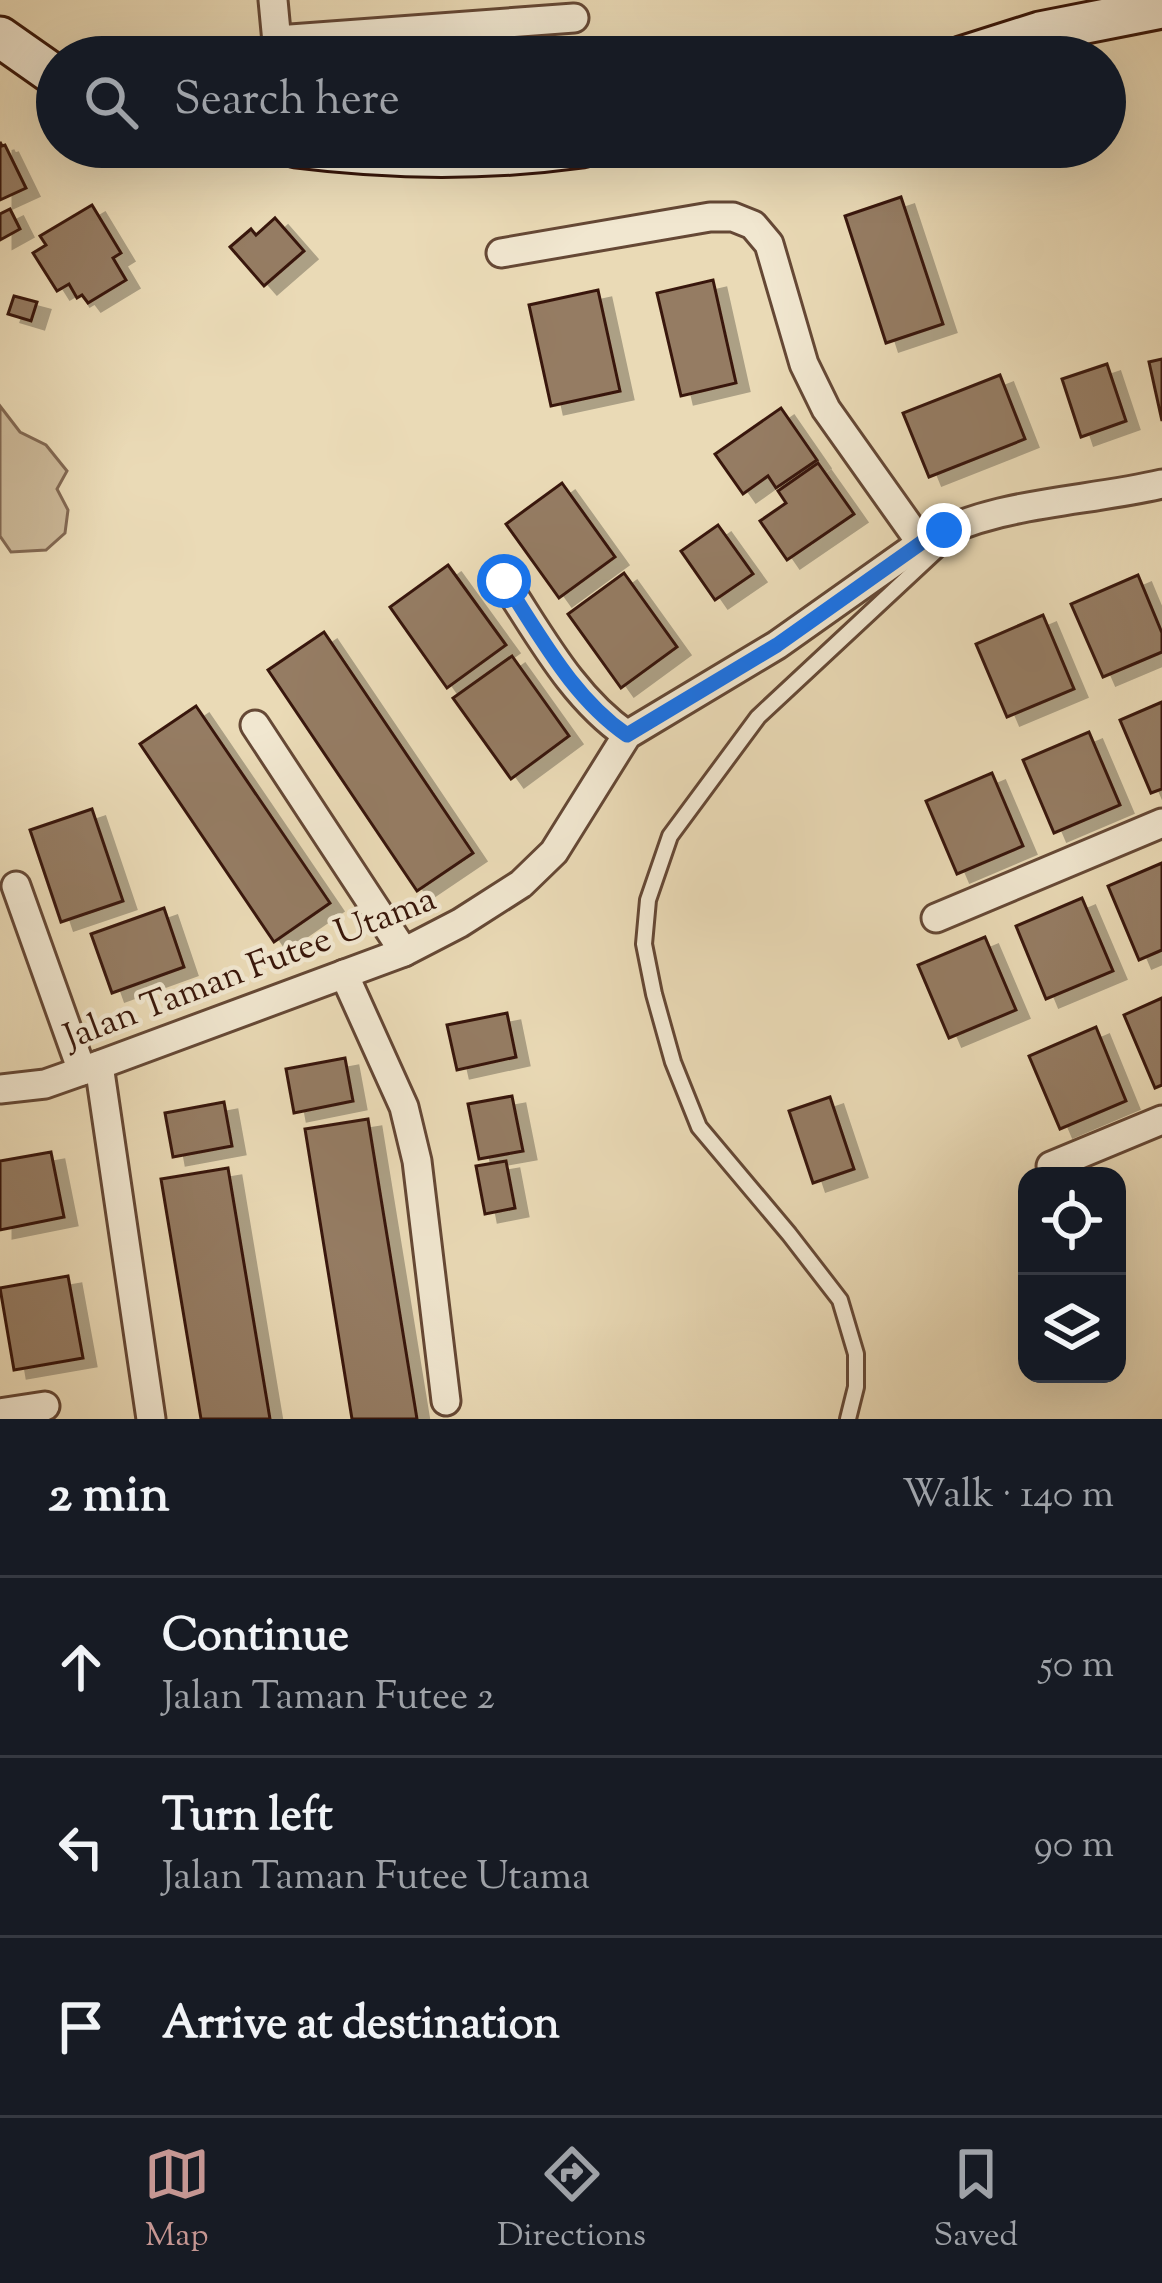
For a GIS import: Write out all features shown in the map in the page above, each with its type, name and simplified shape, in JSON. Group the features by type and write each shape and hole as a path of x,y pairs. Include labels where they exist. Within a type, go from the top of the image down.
{"main road":[{"path":"1027,36 1162,8"},
{"path":"0,37 36,62"}],"street":[{"path":"272,0 276,36"},
{"path":"396,36 574,18"},
{"path":"501,254 710,217 733,217 753,225 769,244 804,364 826,410 921,543"},
{"name":"Jalan Taman Futee Utama","path":"0,1089 45,1084 90,1068 404,952 460,923 521,884 554,852 627,735 777,645 921,543 969,520 999,512 1162,484"},
{"path":"504,581 574,687 627,735"},
{"path":"255,725 404,952"},
{"path":"936,918 1162,823"},
{"path":"16,886 90,1068 151,1419"},
{"path":"344,974 404,1107 417,1161 446,1401"},
{"path":"1051,1166 1162,1120"},
{"path":"0,1413 45,1406"}],"lane":[{"path":"848,1419 856,1388 856,1354 840,1300 699,1126 673,1062 654,994 644,944 648,900 670,836 758,717 969,520"}],"shaded area":[{"path":"0,406 20,432 46,445 67,471 57,489 68,510 65,533 46,550 11,552 0,536"}],"building":[{"path":"0,142 26,188 0,200"},
{"path":"901,197 943,324 886,343 845,216"},
{"path":"92,205 121,253 113,258 126,280 88,303 82,295 77,298 69,284 57,291 33,253 46,245 40,236"},
{"path":"10,209 20,229 0,240 0,214"},
{"path":"275,218 304,251 264,286 230,247 251,229 256,235"},
{"path":"713,280 736,383 681,396 657,293"},
{"path":"598,290 620,391 551,406 529,305"},
{"path":"14,296 37,302 31,321 8,314"},
{"path":"1162,359 1162,421 1149,362"},
{"path":"1107,364 1126,421 1081,437 1062,379"},
{"path":"1000,375 1025,439 929,477 903,413"},
{"path":"781,408 817,460 776,488 768,476 743,494 715,454"},
{"path":"818,463 854,514 787,560 760,521 786,503 778,491"},
{"path":"562,483 615,557 559,598 506,524"},
{"path":"718,525 753,574 715,600 681,551"},
{"path":"448,565 506,645 447,688 390,607"},
{"path":"624,573 677,647 621,688 568,614"},
{"path":"1138,575 1162,633 1162,652 1103,677 1071,604"},
{"path":"1043,615 1074,689 1007,717 976,644"},
{"path":"324,632 473,853 417,891 268,670"},
{"path":"512,656 569,736 511,779 453,698"},
{"path":"1162,702 1162,789 1151,793 1120,720"},
{"path":"196,706 330,903 274,942 140,744"},
{"path":"1089,732 1120,805 1054,833 1023,760"},
{"path":"992,773 1023,846 957,874 926,801"},
{"path":"92,809 123,901 61,922 30,830"},
{"path":"1162,863 1162,950 1139,960 1108,886"},
{"path":"1082,898 1113,971 1046,999 1016,926"},
{"path":"164,908 184,967 112,993 91,934"},
{"path":"985,937 1016,1010 949,1038 918,965"},
{"path":"1162,998 1162,1085 1155,1088 1124,1015"},
{"path":"507,1013 516,1057 457,1070 447,1025"},
{"path":"1096,1027 1126,1101 1060,1129 1029,1056"},
{"path":"345,1058 353,1101 294,1113 286,1069"},
{"path":"512,1096 523,1151 479,1159 468,1104"},
{"path":"830,1097 854,1169 813,1183 789,1111"},
{"path":"224,1102 232,1146 173,1157 165,1113"},
{"path":"368,1119 417,1419 352,1419 305,1129"},
{"path":"51,1152 64,1217 0,1230 0,1161"},
{"path":"506,1161 515,1208 485,1214 476,1166"},
{"path":"228,1168 270,1419 201,1419 161,1179"},
{"path":"68,1276 83,1358 14,1370 0,1288"}],"route":[{"path":"504,581 574,687 627,735 777,645 944,530"}]}
